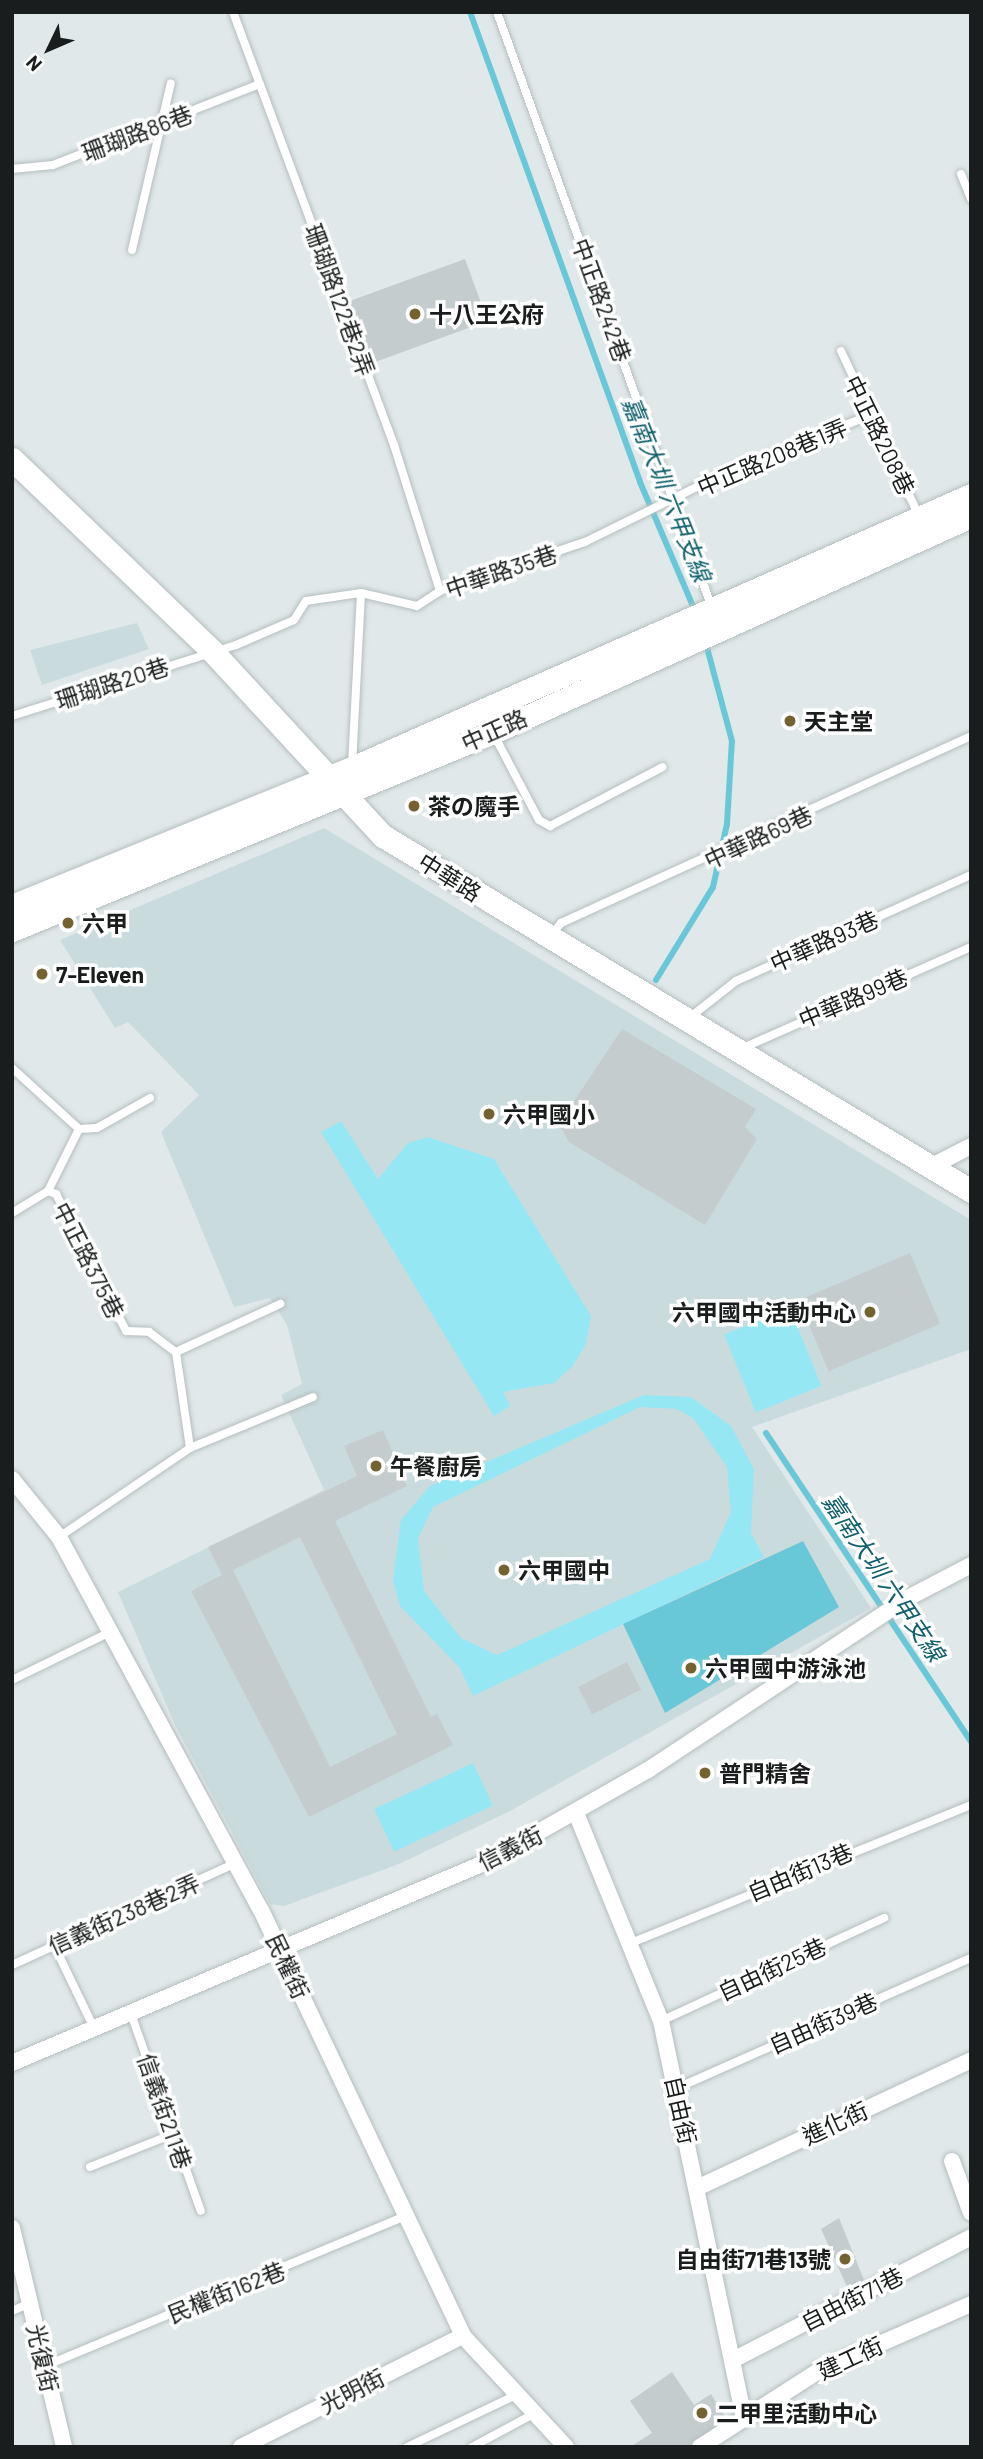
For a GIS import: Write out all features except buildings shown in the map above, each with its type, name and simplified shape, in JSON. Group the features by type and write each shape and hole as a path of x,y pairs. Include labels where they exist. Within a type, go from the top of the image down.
{"main road":[{"name":"中華路","path":"12,459 344,779 383,836 971,1191"},
{"name":"中正路","path":"12,906 344,779 493,732 716,618 920,517 971,495"},
{"name":"中正路","path":"12,930 344,779 716,618 971,516"}],"street":[{"path":"930,1167 971,1146"},
{"name":"民權街","path":"13,1482 59,1537 236,1863 463,2336 537,2412 566,2447"},
{"name":"信義街","path":"12,2063 484,1863 576,1813 908,1598 971,1565"},
{"name":"自由街","path":"576,1813 661,2021 699,2187 744,2418"},
{"name":"進化街","path":"699,2187 971,2060"},
{"path":"952,2161 971,2213"},
{"name":"光復街","path":"12,2228 64,2447"},
{"name":"自由街71巷","path":"733,2360 971,2237"},
{"name":"建工街","path":"699,2447 820,2370 971,2304"},
{"name":"光明街","path":"241,2447 463,2336"}],"lane":[{"name":"珊瑚路122巷2弄","path":"233,12 394,445 440,591"},
{"name":"中正路242巷","path":"497,12 677,498 716,618"},
{"path":"132,250 171,83"},
{"name":"珊瑚路86巷","path":"12,169 53,165 260,84"},
{"path":"961,174 971,199"},
{"name":"中正路208巷","path":"841,351 868,416 920,517"},
{"name":"中正路208巷1弄","path":"677,498 868,416"},
{"name":"中華路35巷","path":"212,651 294,620 306,601 361,593 402,607 417,606 440,591 585,542 677,498"},
{"path":"344,779 361,593"},
{"name":"珊瑚路20巷","path":"12,716 212,651"},
{"path":"493,732 540,820 550,825 663,767"},
{"name":"中華路69巷","path":"548,938 561,923 971,736"},
{"name":"中華路93巷","path":"686,1021 736,981 971,875"},
{"name":"中華路99巷","path":"736,1051 971,947"},
{"path":"12,1068 79,1129 97,1128 150,1098"},
{"path":"48,1191 79,1129"},
{"name":"中正路375巷","path":"12,1213 48,1191 56,1194 90,1253 126,1331 149,1332 176,1352"},
{"path":"190,1448 176,1352 279,1304"},
{"path":"59,1537 190,1448 313,1397"},
{"path":"12,1680 110,1632"},
{"name":"自由街13巷","path":"631,1943 971,1805"},
{"name":"信義街238巷2弄","path":"12,1965 236,1863"},
{"name":"自由街25巷","path":"661,2021 884,1918"},
{"path":"54,1945 94,2028"},
{"name":"自由街39巷","path":"676,2089 971,1958"},
{"name":"信義街211巷","path":"130,2011 201,2211"},
{"path":"90,2167 173,2134"},
{"name":"民權街162巷","path":"45,2366 406,2216"},
{"path":"12,2311 30,2303"},
{"path":"407,2447 518,2393"},
{"path":"472,2447 537,2412"}],"shaded area":[{"path":"137,623 149,649 42,685 30,650"},
{"path":"324,828 971,1220 971,1349 752,1427 871,1608 510,1811 399,1864 284,1906 270,1904 175,1725 118,1592 324,1490 281,1395 302,1384 287,1325 270,1298 234,1307 161,1132 199,1095 128,1022 115,1028 60,940"},
{"path":"341,1121 378,1179 408,1143 428,1137 494,1159 591,1316 586,1344 572,1367 554,1383 503,1392 510,1406 494,1416 321,1132"},
{"path":"790,1308 821,1386 756,1412 724,1335"},
{"path":"644,1395 691,1397 731,1426 754,1469 751,1533 764,1557 473,1696 460,1668 400,1606 393,1580 401,1520 430,1486","holes":["640,1407 677,1409 693,1418 727,1467 731,1512 710,1559 497,1655 461,1638 424,1591 418,1538 433,1507"]},
{"name":"六甲國中游泳池","path":"803,1541 839,1607 665,1713 623,1624"},
{"path":"473,1763 493,1806 394,1852 374,1809"}],"waterway":[{"name":"嘉南大圳 六甲支線","path":"470,12 640,482 696,613"},
{"name":"嘉南大圳 六甲支線","path":"656,980 713,887 727,824 732,741 705,640"},
{"name":"嘉南大圳 六甲支線","path":"766,1433 971,1742"}],"place":[{"name":"十八王公府","path":"415,314"},
{"name":"天主堂","path":"790,721"},
{"name":"茶の魔手","path":"414,806"},
{"name":"六甲","path":"68,923"},
{"name":"7-Eleven","path":"42,974"},
{"name":"六甲國小","path":"489,1114"},
{"name":"六甲國中活動中心","path":"870,1312"},
{"name":"午餐廚房","path":"376,1466"},
{"name":"六甲國中","path":"504,1570"},
{"name":"六甲國中游泳池","path":"691,1668"},
{"name":"普門精舍","path":"705,1773"},
{"name":"自由街71巷13號","path":"845,2259"},
{"name":"二甲里活動中心","path":"702,2413"}]}
